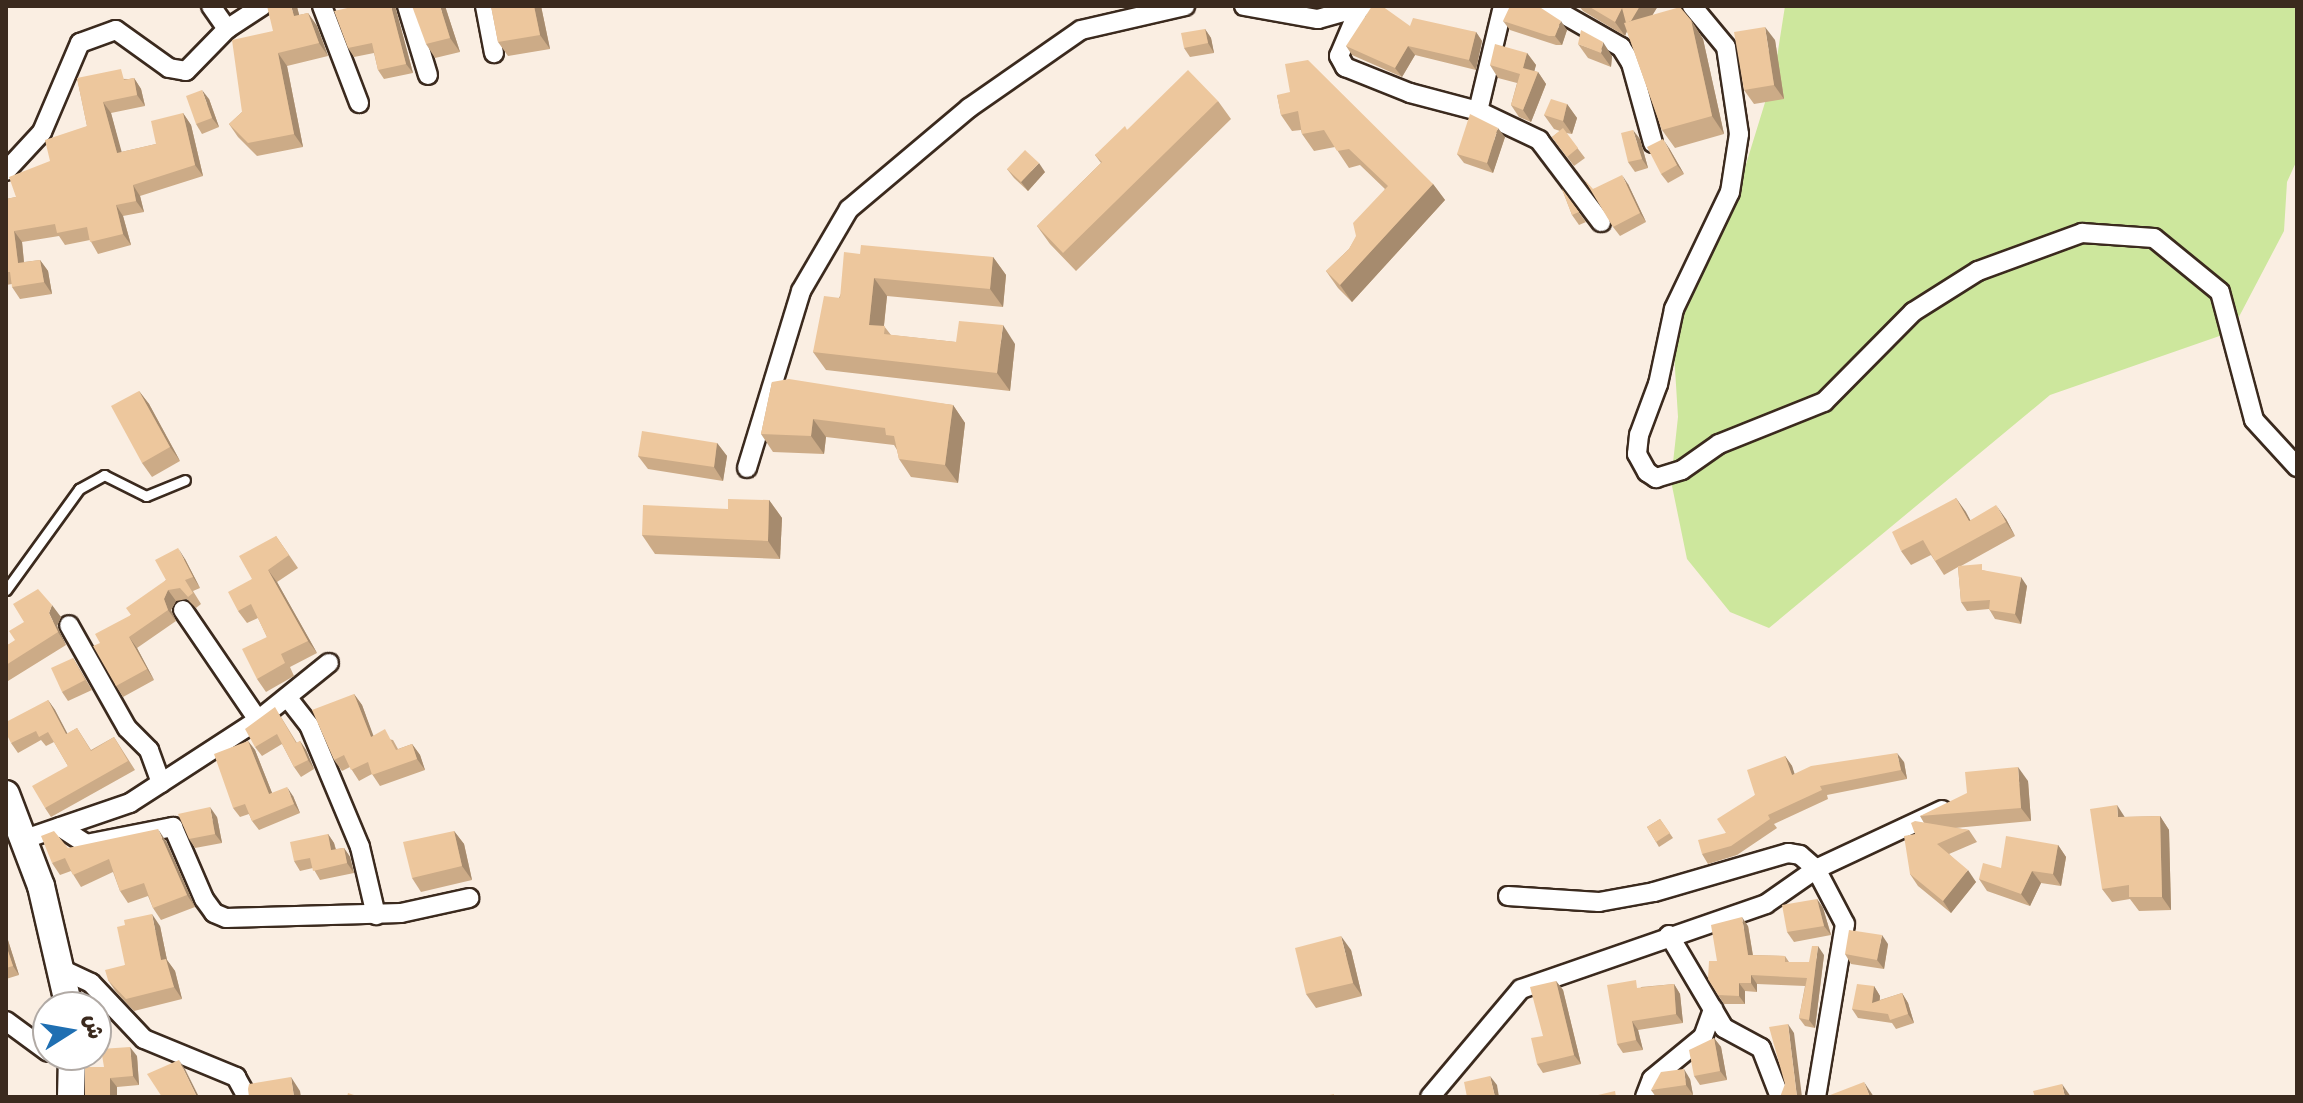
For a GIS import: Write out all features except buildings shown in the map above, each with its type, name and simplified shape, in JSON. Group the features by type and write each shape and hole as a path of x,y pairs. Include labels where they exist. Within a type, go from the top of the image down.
{"main road":[{"path":"6,794 25,839 66,991"},
{"path":"68,1071 71,1097"}],"street":[{"path":"211,6 227,29"},
{"path":"6,171 42,132 80,43 116,30 169,68 186,71 227,29 262,6"},
{"path":"322,6 359,103"},
{"path":"407,6 428,75"},
{"path":"485,6 494,53"},
{"path":"747,468 801,291 849,209 969,108 1081,30 1185,6"},
{"path":"1244,6 1318,19 1362,8"},
{"path":"1478,111 1503,6"},
{"path":"1549,6 1621,47 1631,63 1653,143"},
{"path":"1692,6 1726,47 1739,134 1730,192 1674,309 1658,384 1639,435 1637,454 1647,472 1656,478 1682,470 1719,444 1824,402 1913,312 1978,271 2082,233 2154,238 2220,292 2254,420 2297,467"},
{"path":"1362,8 1339,56 1345,67 1410,93 1478,111 1539,140 1601,222"},
{"path":"183,610 258,720"},
{"path":"69,625 127,728 149,750 161,783"},
{"path":"25,839 130,803 258,720 329,663"},
{"path":"287,697 309,725 360,847 376,915"},
{"path":"1430,1097 1521,989 1669,935 1766,904 1816,869 1947,808"},
{"path":"60,827 86,844 173,827 204,899 214,913 226,918 376,915 469,898"},
{"path":"1508,896 1599,902 1654,892 1788,853 1800,855 1816,869 1845,924 1816,1097"},
{"path":"1669,935 1724,1028 1761,1048 1780,1097"},
{"path":"61,969 91,983 144,1039 236,1077 247,1097"},
{"path":"1645,1097 1652,1079 1703,1037 1713,1009"},
{"path":"6,1021 32,1040"}],"lane":[{"path":"6,590 79,489 104,475 146,496 185,480"}],"green space":[{"path":"1785,6 2297,6 2297,160 2287,182 2284,231 2231,332 2050,395 1769,628 1730,612 1687,559 1671,481 1678,417 1672,321 1735,200 1775,70"}]}
